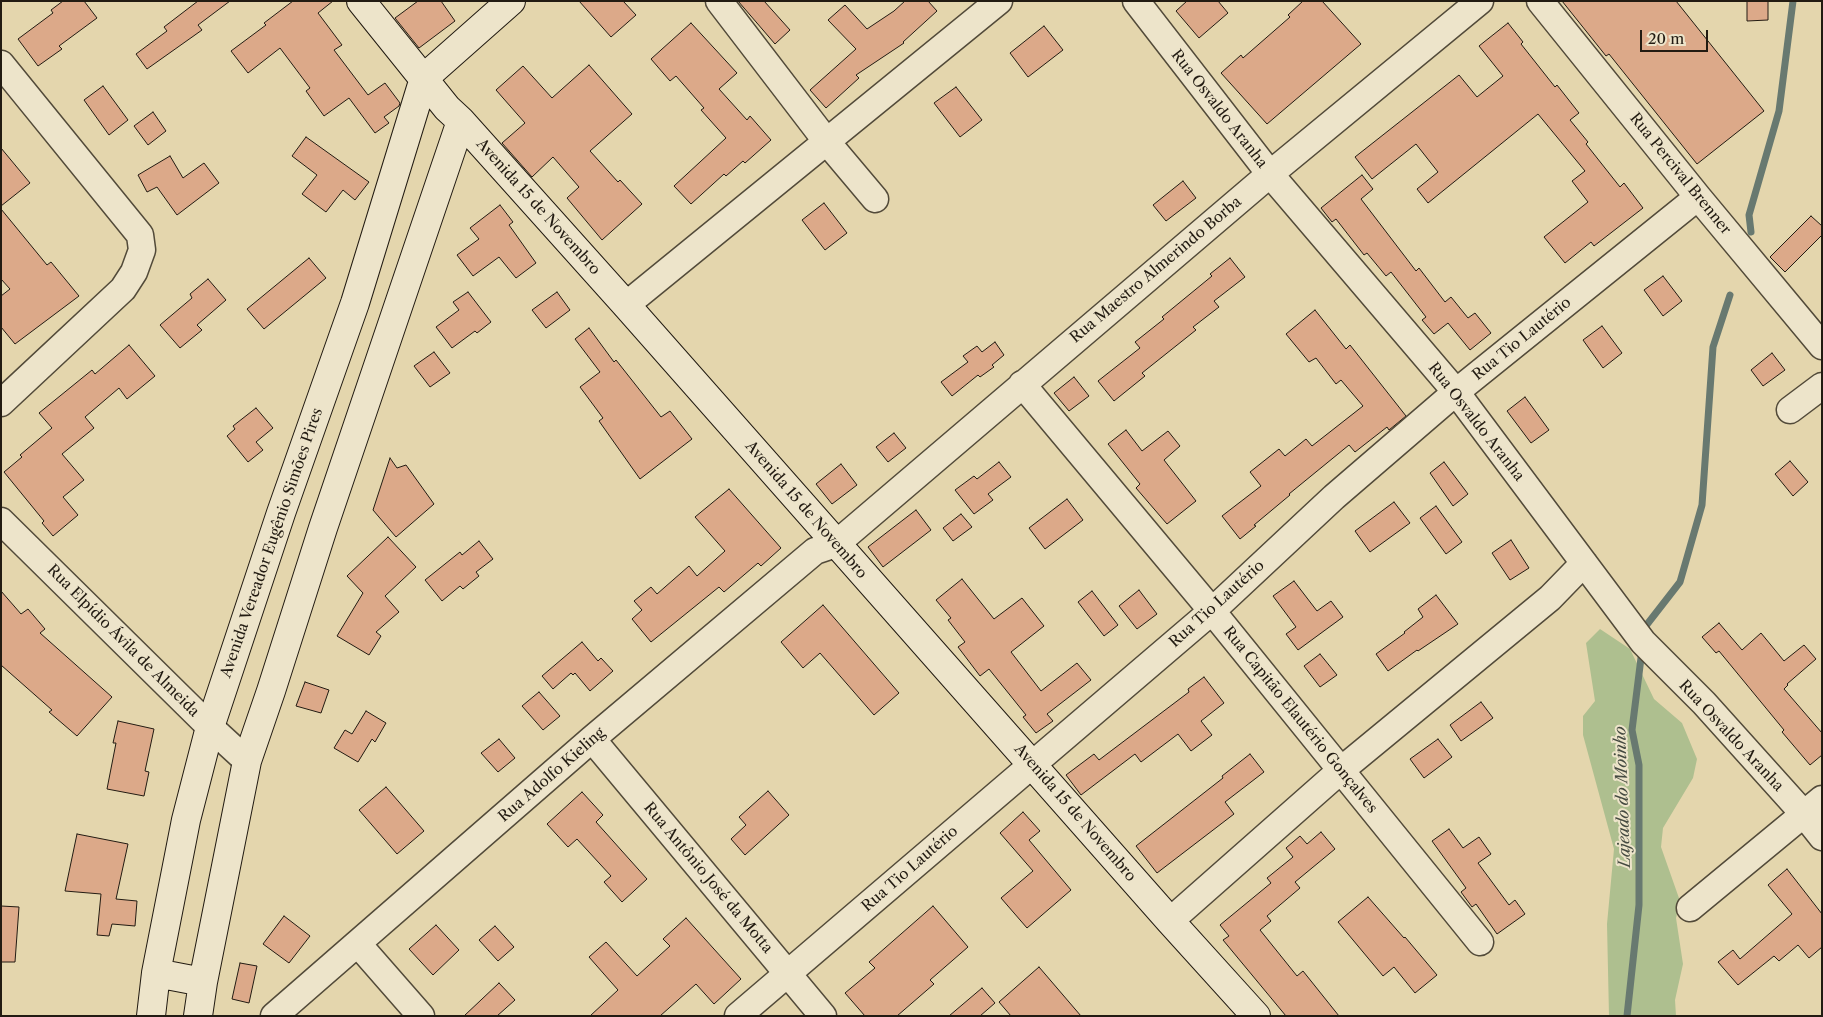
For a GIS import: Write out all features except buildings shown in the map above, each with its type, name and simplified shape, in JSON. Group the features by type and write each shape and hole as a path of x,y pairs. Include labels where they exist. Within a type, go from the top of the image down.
{"street":[{"name":"Avenida 15 de Novembro","path":"361,1 447,108 461,121 626,305 1256,1016"},
{"path":"424,78 510,1"},
{"path":"720,1 828,142 875,199"},
{"path":"626,305 999,1"},
{"name":"Rua Osvaldo Aranha","path":"1136,1 1270,174 1456,392 1643,642 1812,806 1822,837"},
{"name":"Rua Maestro Almerindo Borba","path":"836,544 1270,174 1480,1"},
{"name":"Rua Percival Brenner","path":"1540,1 1698,197 1822,346"},
{"path":"1,64 140,235 142,250 134,272 123,289 1,403"},
{"name":"Avenida Vereador Eugênio Simões Pires","path":"151,1016 156,973 186,820 210,727 281,514 355,303 424,78"},
{"path":"198,1016 203,982 247,761 323,528 461,121"},
{"name":"Rua Tio Lautério","path":"738,1016 1212,611 1334,497 1456,392 1698,197"},
{"path":"355,303 395,314"},
{"name":"Rua Capitão Elautério Gonçalves","path":"1022,384 1212,611 1480,942"},
{"path":"1790,410 1822,386"},
{"path":"281,514 323,528"},
{"name":"Rua Elpídio Ávila de Almeida","path":"1,521 210,727 247,761"},
{"name":"Rua Adolfo Kieling","path":"274,1016 592,739 815,551 836,544"},
{"path":"1170,921 1340,771 1550,598 1584,563"},
{"name":"Rua Antônio José da Motta","path":"592,739 823,1016"},
{"path":"1690,908 1812,806"},
{"path":"358,944 421,1016"},
{"path":"156,973 203,982"}],"green space":[{"path":"1600,629 1630,649 1654,699 1682,723 1697,759 1693,778 1663,828 1661,847 1680,901 1676,918 1683,964 1675,1000 1676,1016 1609,1016 1607,924 1614,849 1583,735 1583,716 1595,701 1586,643"}],"waterway":[{"name":"Lajeado do Moinho","path":"1751,232 1749,215 1779,111 1793,1"},
{"name":"Lajeado do Moinho","path":"1645,632 1645,627 1680,582 1702,505 1713,347 1730,295"},
{"name":"Lajeado do Moinho","path":"1627,1016 1639,905 1639,765 1632,730 1642,650"}]}
